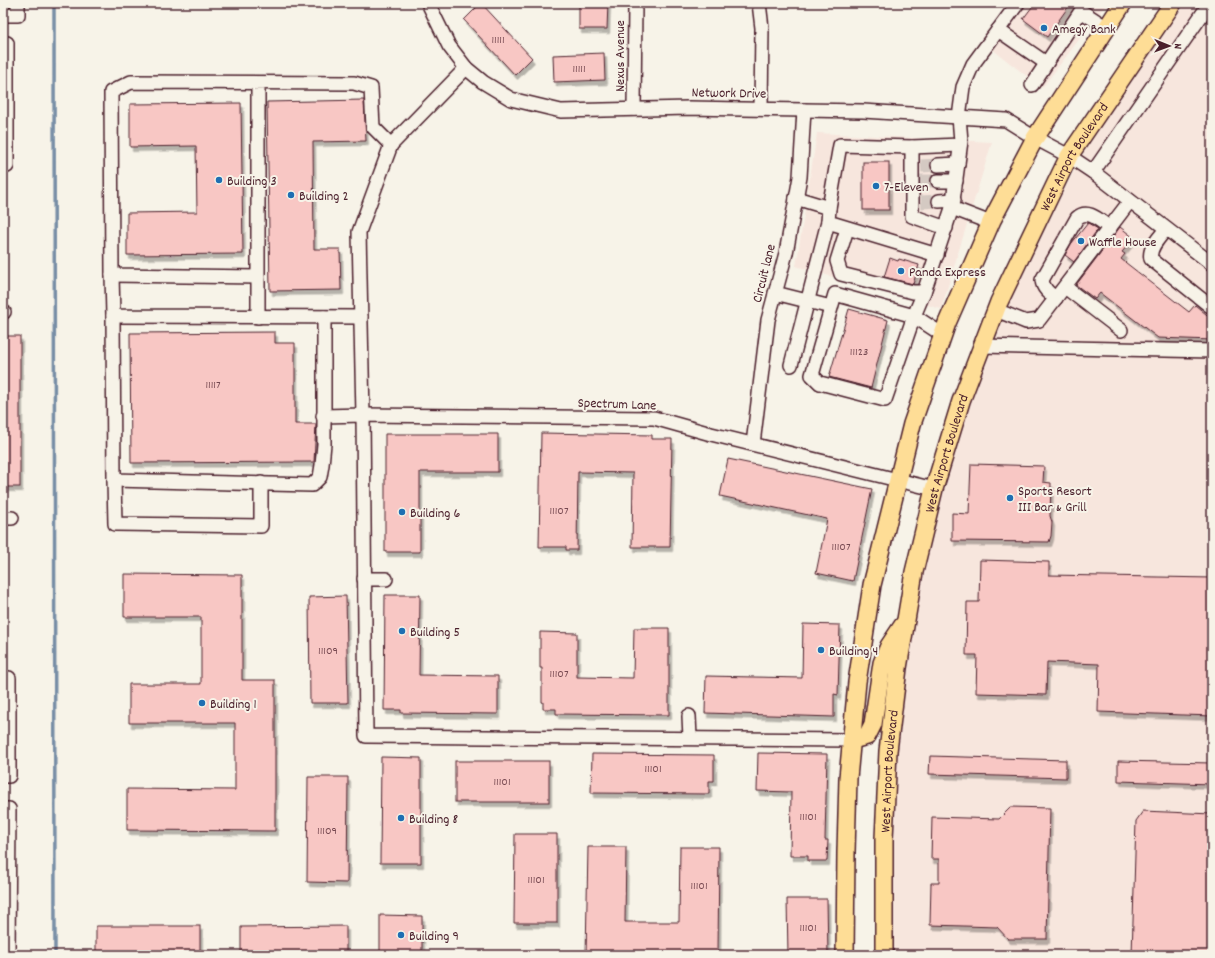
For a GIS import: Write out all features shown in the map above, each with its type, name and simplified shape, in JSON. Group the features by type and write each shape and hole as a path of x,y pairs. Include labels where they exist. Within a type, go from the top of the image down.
{"main road":[{"path":"845,955 848,778 857,682 872,585 912,424 943,335 991,222 1035,138 1123,3"},
{"name":"West Airport Boulevard","path":"884,955 884,839 888,752 898,668 914,572 934,489 961,401 996,310 1069,156 1173,3"},
{"path":"852,740 867,736 873,724 882,663 888,646 906,621"}],"street":[{"name":"Network Drive","path":"428,3 449,46 466,68 483,82 511,99 561,111 689,108 863,111 1006,120 1035,138 1069,156 1093,172 1212,264"},
{"name":"Nexus Avenue","path":"634,109 635,3"},
{"path":"759,3 762,28 761,109"},
{"path":"943,335 914,316 835,294 812,375 820,383 885,400 914,316 937,255 953,204 960,145 959,117 963,87 973,64 1018,3"},
{"path":"1093,172 1210,3"},
{"path":"1032,86 1083,5 1107,28"},
{"path":"3,15 18,9"},
{"path":"998,30 1046,63"},
{"path":"3,43 7,43 7,166 3,166"},
{"path":"466,68 391,145 359,232 363,415 366,736 852,740"},
{"path":"262,483 261,526 116,524 114,480 111,92 131,82 354,83 371,88 373,127 391,145"},
{"path":"258,83 258,317"},
{"name":"Circuit lane","path":"753,444 768,320 786,253 800,177 804,110"},
{"path":"791,365 828,222 840,145 912,147 960,145"},
{"path":"912,147 916,166 916,202 912,216 946,228"},
{"path":"938,165 958,164"},
{"path":"938,181 956,181"},
{"path":"796,198 829,208"},
{"path":"939,201 953,204 991,222"},
{"path":"996,310 1026,322 1039,320 1065,288 1130,201"},
{"path":"1056,298 1046,291 1042,280 1077,218 1085,213 1090,214 1110,228"},
{"path":"828,222 937,255"},
{"path":"847,228 837,261 841,274 912,292 924,292"},
{"path":"1166,228 1150,252 1151,259 1210,306"},
{"path":"112,275 258,277"},
{"path":"1065,288 1121,330"},
{"path":"775,293 831,307"},
{"path":"113,316 361,317"},
{"path":"114,480 312,485 320,477 324,444 324,317"},
{"path":"982,346 1212,352"},
{"name":"Spectrum Lane","path":"324,416 363,415 654,418 934,489"},
{"path":"364,579 386,579"},
{"path":"3,678 9,678 6,728 9,776 3,776"},
{"path":"689,716 690,738"},
{"path":"6,809 6,926 8,955"}],"shaded area":[{"path":"1027,3 1107,3 1042,88 992,49"},
{"path":"1185,3 1212,3 1212,955 891,955 890,854 897,715 920,570 960,418 1013,286 1090,141"},
{"path":"817,133 992,142 941,309 796,266"}],"building":[{"path":"481,3 532,58 515,75 464,20"},
{"path":"579,3 608,3 607,29 579,29"},
{"name":"Amegy Bank","path":"1035,3 1071,3 1047,37 1023,19"},
{"path":"604,53 605,80 554,82 553,55"},
{"name":"Building 2","path":"364,100 366,141 313,142 314,249 340,249 341,290 270,291 267,102"},
{"name":"Building 3","path":"241,103 243,254 127,255 127,213 197,212 196,146 130,147 130,104"},
{"name":"7-Eleven","path":"863,162 889,162 889,210 863,210"},
{"name":"Waffle House","path":"1088,223 1098,229 1074,262 1065,255 1071,244"},
{"path":"1120,227 1134,238 1122,252 1125,254 1121,259 1189,312 1195,305 1212,319 1212,340 1158,338 1100,293 1095,299 1076,285"},
{"name":"Panda Express","path":"890,258 919,265 913,284 884,277"},
{"path":"849,309 888,320 871,388 829,377"},
{"path":"275,332 275,343 295,343 295,424 316,424 314,462 131,463 130,333"},
{"path":"3,336 20,336 20,487 3,487"},
{"path":"541,433 652,435 652,439 672,439 670,547 632,547 633,473 578,472 577,550 566,550 566,547 539,547"},
{"name":"Building 6","path":"385,434 498,434 498,472 420,472 420,552 385,552"},
{"path":"728,459 872,489 853,581 816,573 827,519 720,496"},
{"name":"Sports Resort III Bar & Grill","path":"971,464 1044,466 1043,482 1051,483 1050,516 1052,522 1049,542 952,541 952,513 969,514"},
{"path":"980,560 1049,562 1049,575 1212,578 1212,716 1098,712 1099,664 1047,662 1046,695 976,693 977,655 966,655 967,602 979,602"},
{"name":"Building 1","path":"124,574 242,575 242,680 275,680 275,831 127,830 127,789 235,790 235,723 129,723 129,684 201,684 201,617 124,617"},
{"name":"Building 5","path":"385,595 420,595 419,675 498,676 498,714 401,713 401,710 384,710"},
{"path":"346,596 348,703 310,703 309,597"},
{"name":"Building 4","path":"803,624 840,625 838,695 834,694 834,717 705,713 706,676 802,678"},
{"path":"634,628 669,628 669,715 556,714 556,709 543,709 542,668 540,668 540,632 577,633 577,677 633,678"},
{"path":"758,753 827,754 825,840 828,840 827,861 808,861 808,856 790,856 791,792 757,791"},
{"path":"592,754 714,755 714,781 709,781 709,794 591,793"},
{"path":"930,756 1066,760 1066,778 929,774"},
{"name":"Building 8","path":"381,757 421,758 421,863 380,863"},
{"path":"455,761 549,761 549,802 455,802"},
{"path":"1118,761 1212,763 1212,784 1118,781"},
{"path":"308,777 348,777 347,883 307,882"},
{"path":"1011,807 1050,808 1047,939 1008,939 997,927 930,925 931,883 939,883 939,859 931,859 932,817 999,819"},
{"path":"1143,811 1212,814 1212,905 1210,955 1132,955 1136,821"},
{"path":"515,834 557,834 557,923 514,923"},
{"path":"588,847 626,847 625,922 679,922 680,847 719,847 718,955 586,955"},
{"path":"787,899 827,899 828,955 788,955"},
{"name":"Building 9","path":"380,915 422,916 422,955 380,955"},
{"path":"96,926 200,926 200,955 96,955"},
{"path":"346,926 346,955 241,955 241,927"}],"waterway":[{"path":"54,3 55,955"}],"tunnel":[{"path":"921,166 938,165"},
{"path":"920,181 938,181"},
{"path":"921,202 939,201"}],"place":[{"name":"Amegy Bank","path":"1044,28"},
{"name":"Building 3","path":"219,180"},
{"name":"7-Eleven","path":"876,186"},
{"name":"Building 2","path":"291,195"},
{"name":"Waffle House","path":"1081,241"},
{"name":"Panda Express","path":"901,271"},
{"name":"Sports Resort III Bar & Grill","path":"1010,498"},
{"name":"Building 6","path":"402,512"},
{"name":"Building 5","path":"402,631"},
{"name":"Building 4","path":"821,650"},
{"name":"Building 1","path":"202,703"},
{"name":"Building 8","path":"401,818"},
{"name":"Building 9","path":"401,935"}]}
